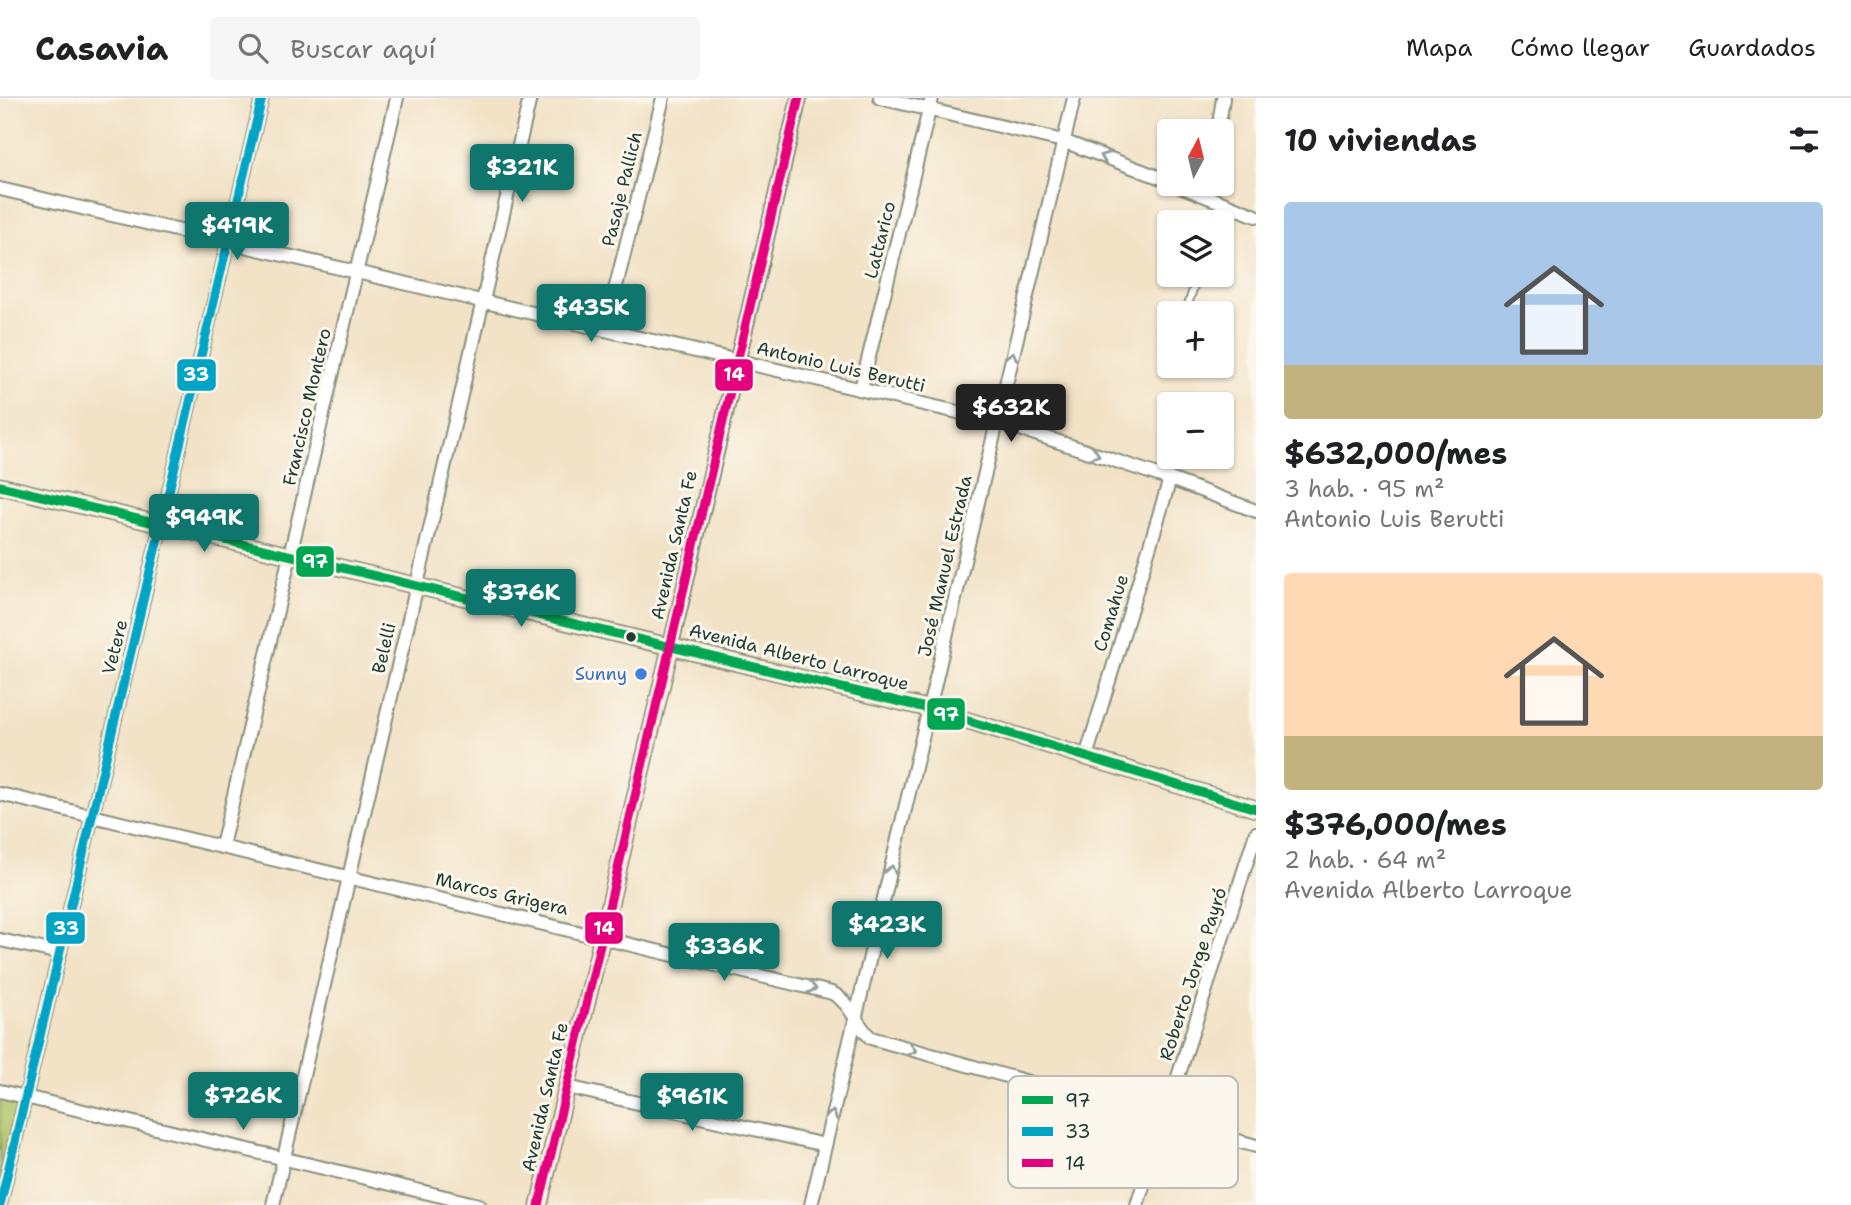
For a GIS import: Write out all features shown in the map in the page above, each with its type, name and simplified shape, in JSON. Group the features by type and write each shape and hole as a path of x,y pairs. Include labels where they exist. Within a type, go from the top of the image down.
{"main road":[{"name":"Avenida Alberto Larroque","path":"0,486 930,709 1256,809"},
{"name":"Avenida Santa Fe","path":"539,1205 671,645"}],"street":[{"name":"Vetere","path":"1,1205 262,98"},
{"name":"Francisco Montero","path":"222,846 397,98"},
{"name":"Belelli","path":"272,1205 530,98"},
{"name":"Pasaje Pallich","path":"605,330 663,98"},
{"name":"Avenida Santa Fe","path":"671,645 799,98"},
{"path":"880,98 930,104 1063,141 1157,176"},
{"name":"José Manuel Estrada","path":"811,1205 1074,98"},
{"path":"1220,119 1223,98"},
{"name":"Lattarico","path":"862,389 930,104"},
{"name":"Antonio Luis Berutti","path":"0,189 996,421 1170,479 1256,511"},
{"path":"1215,196 1222,202 1256,216"},
{"name":"Comahue","path":"1086,757 1170,479"},
{"name":"Marcos Grigera","path":"0,794 603,936 832,993 847,1003 871,1038 1009,1076"},
{"name":"Roberto Jorge Payró","path":"1179,1076 1256,833"},
{"path":"0,940 60,953"},
{"path":"567,1087 825,1145"},
{"path":"0,1091 479,1205"},
{"name":"Marcos Grigera","path":"1238,1141 1256,1146"},
{"name":"Roberto Jorge Payró","path":"1137,1205 1143,1188"}],"lane":[{"path":"1219,210 1222,202"}],"green space":[{"path":"0,1091 26,1097 0,1199"}],"transit line":[{"name":"33","path":"0,1205 262,98"},
{"name":"14","path":"539,1205 799,98"},
{"name":"97","path":"0,486 930,709 1256,809"}],"place":[{"name":"Sunny","path":"641,674"}]}
